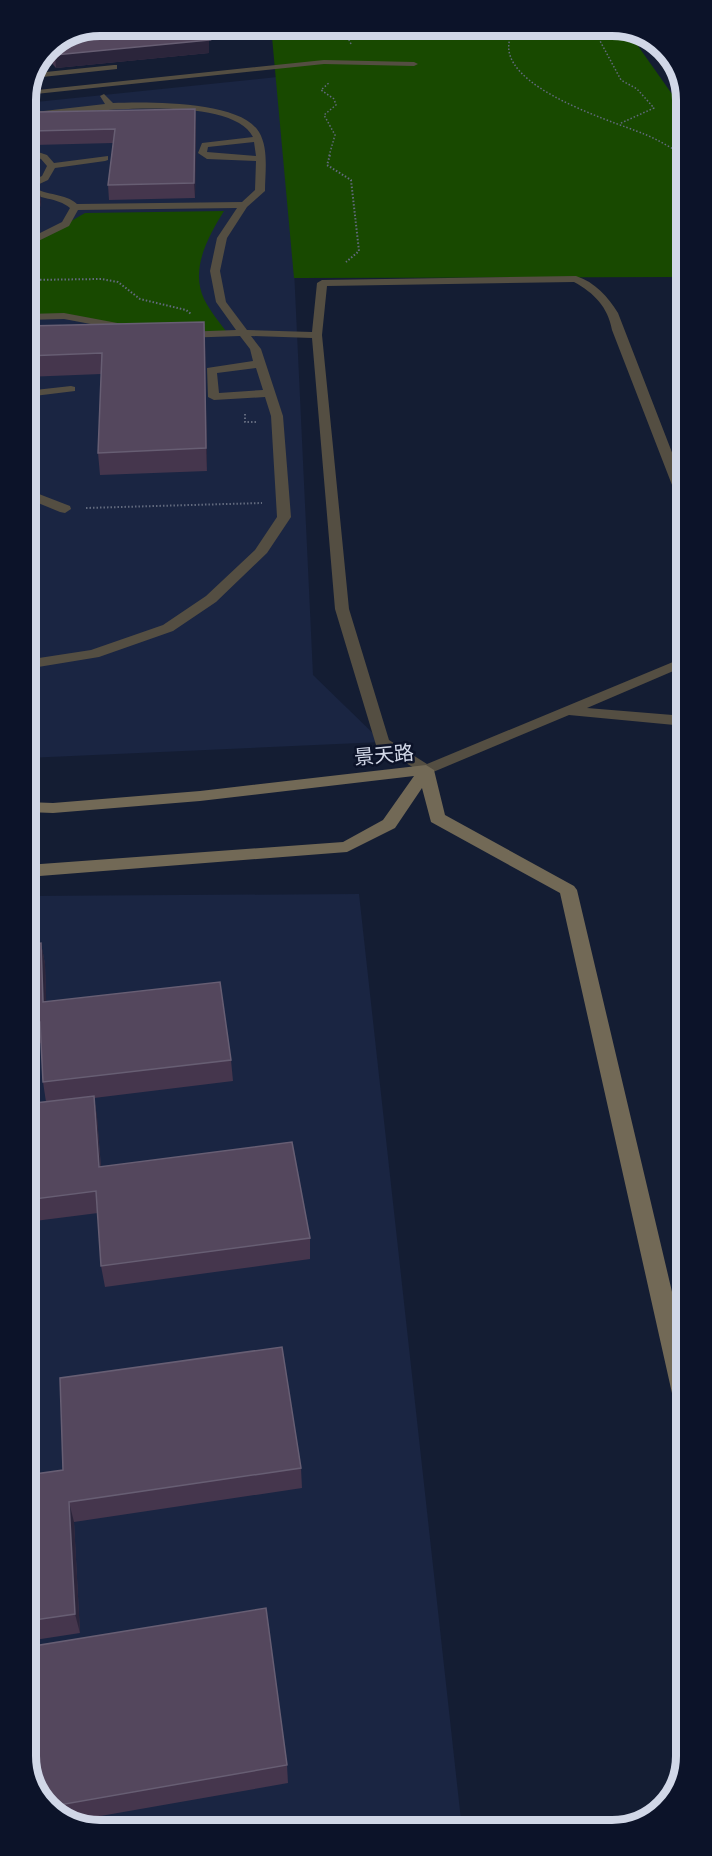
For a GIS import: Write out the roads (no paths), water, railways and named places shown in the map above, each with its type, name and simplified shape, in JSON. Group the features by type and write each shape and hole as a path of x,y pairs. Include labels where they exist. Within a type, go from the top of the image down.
{"street":[{"path":"650,48 671,76"},
{"path":"36,114 110,106 132,93 324,62 414,64"},
{"path":"42,75 114,67"},
{"path":"97,86 110,106"},
{"path":"36,664 94,654 168,628 211,599 260,553 284,517 277,416 255,349 220,302 215,271 222,238 244,205 260,191 260,146 248,124 223,114 97,86 39,92 37,89"},
{"path":"256,139 205,145 202,153 207,156 260,159"},
{"path":"36,154 44,157 52,166"},
{"path":"52,166 105,158"},
{"path":"36,181 45,178 52,166"},
{"path":"36,194 70,201 75,207"},
{"path":"75,207 244,205"},
{"path":"36,239 66,224 75,207"},
{"path":"676,480 616,330 616,321 603,298 593,287 576,279 322,283 317,335 342,609 382,742 426,770 437,818 568,891 676,1359"},
{"path":"36,317 64,316 145,331"},
{"path":"166,334 317,335"},
{"path":"261,364 211,370 214,397 269,393"},
{"path":"36,393 71,389"},
{"path":"36,497 65,509"},
{"path":"426,770 676,665"},
{"path":"566,711 676,720"},
{"name":"景天路","path":"36,807 53,808 200,796 426,770"},
{"name":"景天路","path":"36,870 347,847 389,824 426,770"}]}
